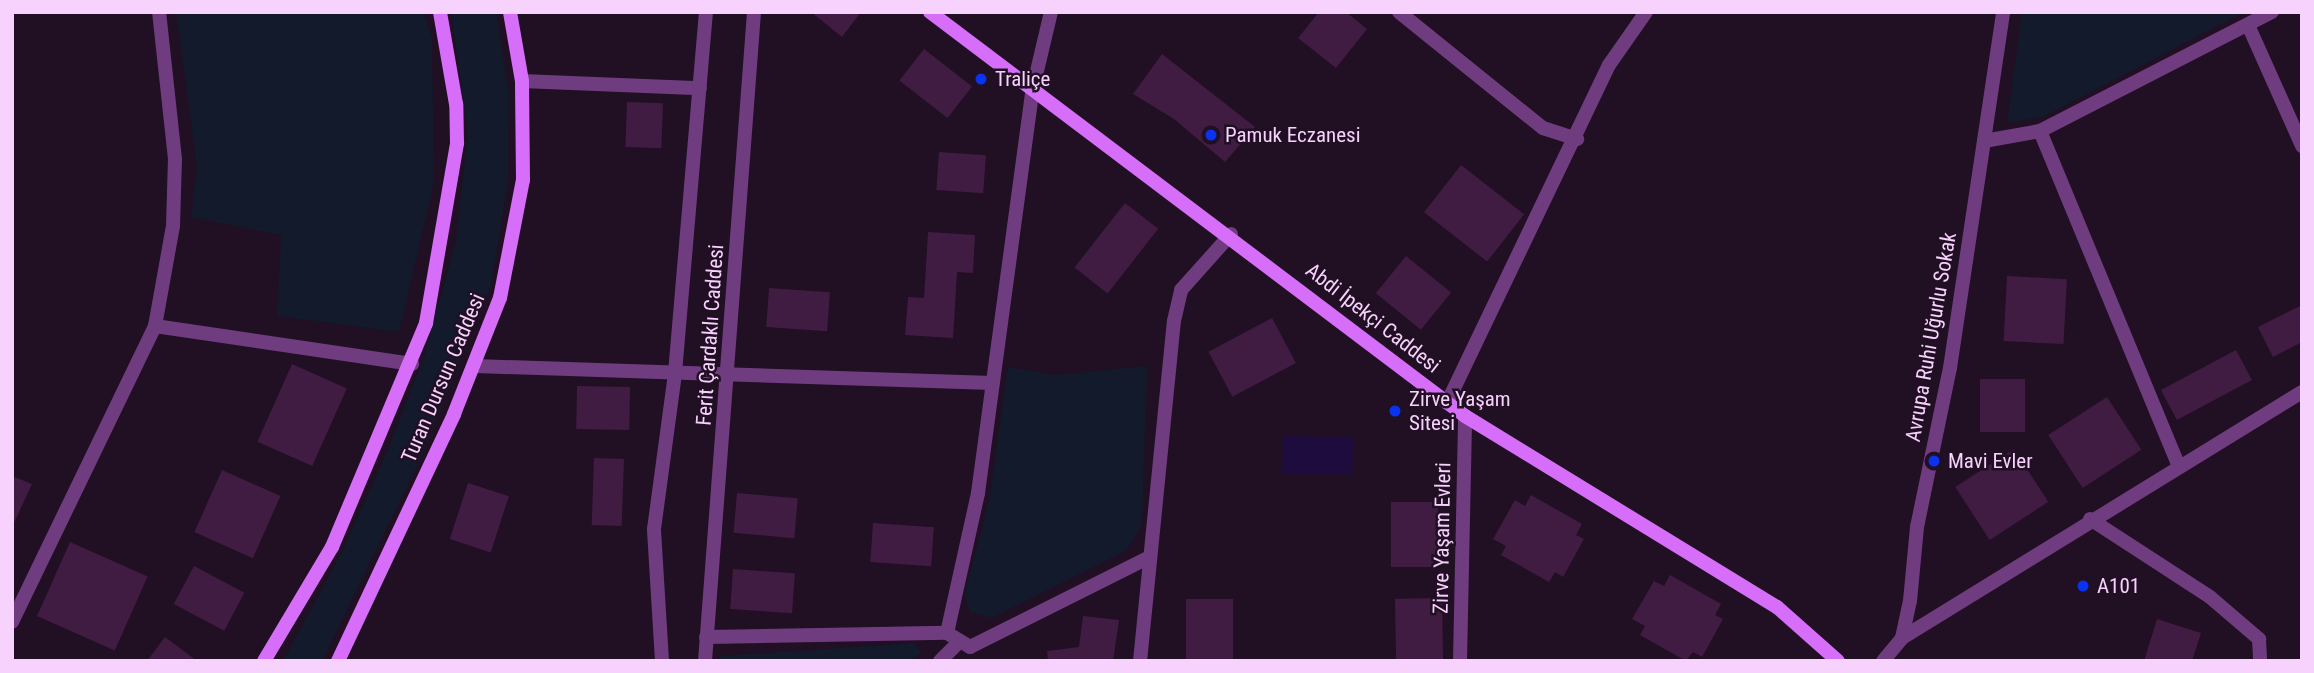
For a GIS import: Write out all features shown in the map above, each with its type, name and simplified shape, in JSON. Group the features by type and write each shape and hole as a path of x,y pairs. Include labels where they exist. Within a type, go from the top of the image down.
{"main road":[{"path":"264,661 331,547 412,364 440,262 457,143 456,104 440,12"},
{"name":"Turan Dursun Caddesi","path":"338,661 475,366 515,235 523,180 522,81 510,12"},
{"name":"Abdi İpekçi Caddesi","path":"930,12 1231,234 1465,416 1777,607 1838,661"}],"street":[{"path":"12,622 155,326 173,226 175,159 159,12"},
{"path":"662,661 654,528 675,373 706,12"},
{"name":"Ferit Çardaklı Caddesi","path":"705,661 729,373 754,12"},
{"path":"961,645 978,494 1033,88 1051,12"},
{"path":"1399,12 1543,128 1577,138"},
{"path":"1447,402 1577,138 1609,65 1646,12"},
{"name":"Avrupa Ruhi Uğurlu Sokak","path":"1902,638 2003,12"},
{"path":"1984,141 2040,131 2272,12"},
{"path":"2248,25 2302,146"},
{"path":"522,81 700,88"},
{"path":"2040,131 2179,466"},
{"path":"1140,661 1181,290 1231,234"},
{"path":"155,326 412,364"},
{"path":"475,366 993,383"},
{"path":"1883,661 1902,638 1989,589 2090,519 2302,392"},
{"name":"Zirve Yaşam Evleri","path":"1460,661 1465,416"},
{"path":"2090,519 2210,597 2259,639 2260,661"},
{"path":"940,661 961,645 1150,557"},
{"path":"706,637 961,645"},
{"path":"346,661 349,641"}],"shaded area":[{"path":"176,12 423,12 432,37 434,183 399,332 277,316 281,235 191,217 197,165"},
{"path":"451,12 496,12 509,94 508,180 491,286 422,456 322,661 283,661 342,552 387,452 425,354 456,240 468,132"},
{"path":"2022,12 2244,12 2043,117 2007,123"},
{"path":"1147,366 1142,524 1127,550 991,618 971,613 964,596 989,501 1008,367 1055,375"},
{"path":"1283,436 1353,437 1352,474 1282,473"},
{"path":"914,643 921,652 910,661 720,661 720,656"}],"building":[{"path":"811,12 861,12 842,37"},
{"path":"1319,12 1346,12 1367,29 1336,68 1298,38"},
{"path":"924,49 972,87 947,118 899,81"},
{"path":"1162,54 1255,127 1225,162 1174,119 1133,94"},
{"path":"627,102 663,103 661,148 625,147"},
{"path":"939,152 986,155 983,193 936,190"},
{"path":"1461,165 1524,214 1487,262 1424,212"},
{"path":"1125,203 1158,229 1108,293 1075,268"},
{"path":"928,232 975,235 973,273 957,272 953,338 905,335 908,297 924,298"},
{"path":"1406,256 1451,293 1421,330 1376,293"},
{"path":"2007,276 2067,279 2064,344 2004,341"},
{"path":"769,288 830,292 827,331 766,327"},
{"path":"2302,305 2302,342 2273,357 2258,327"},
{"path":"1272,318 1296,363 1232,397 1208,352"},
{"path":"2236,350 2252,380 2177,420 2161,390"},
{"path":"292,364 347,388 312,466 257,442"},
{"path":"1980,379 2025,379 2025,432 1980,432"},
{"path":"577,386 630,387 629,430 576,429"},
{"path":"2107,397 2141,450 2083,488 2048,435"},
{"path":"2014,449 2048,502 1990,540 1955,487"},
{"path":"594,458 624,459 622,526 592,525"},
{"path":"222,470 280,496 253,558 194,532"},
{"path":"12,476 32,484 12,527"},
{"path":"468,483 509,496 491,552 450,539"},
{"path":"737,493 798,498 794,538 734,533"},
{"path":"1531,495 1582,524 1576,535 1584,539 1563,577 1555,572 1549,582 1501,555 1506,546 1493,539 1515,500 1525,506"},
{"path":"1391,502 1438,502 1438,567 1391,567"},
{"path":"873,523 934,527 931,566 870,562"},
{"path":"70,542 148,577 115,651 37,616"},
{"path":"194,566 244,593 224,631 174,604"},
{"path":"733,569 795,573 792,613 730,609"},
{"path":"1670,575 1721,604 1715,615 1723,619 1702,657 1693,652 1686,661 1640,635 1645,626 1632,619 1654,581 1664,586"},
{"path":"1442,598 1443,661 1396,661 1395,599"},
{"path":"1186,599 1233,599 1233,661 1186,661"},
{"path":"1083,616 1119,620 1113,661 1048,661 1047,651 1079,647"},
{"path":"2157,619 2201,633 2192,661 2144,661"},
{"path":"165,637 197,661 147,661"}],"place":[{"name":"Traliçe","path":"981,79"},
{"name":"Pamuk Eczanesi","path":"1211,135"},
{"name":"Zirve Yaşam Sitesi","path":"1395,411"},
{"name":"Mavi Evler","path":"1934,461"},
{"name":"A101","path":"2083,586"}]}
